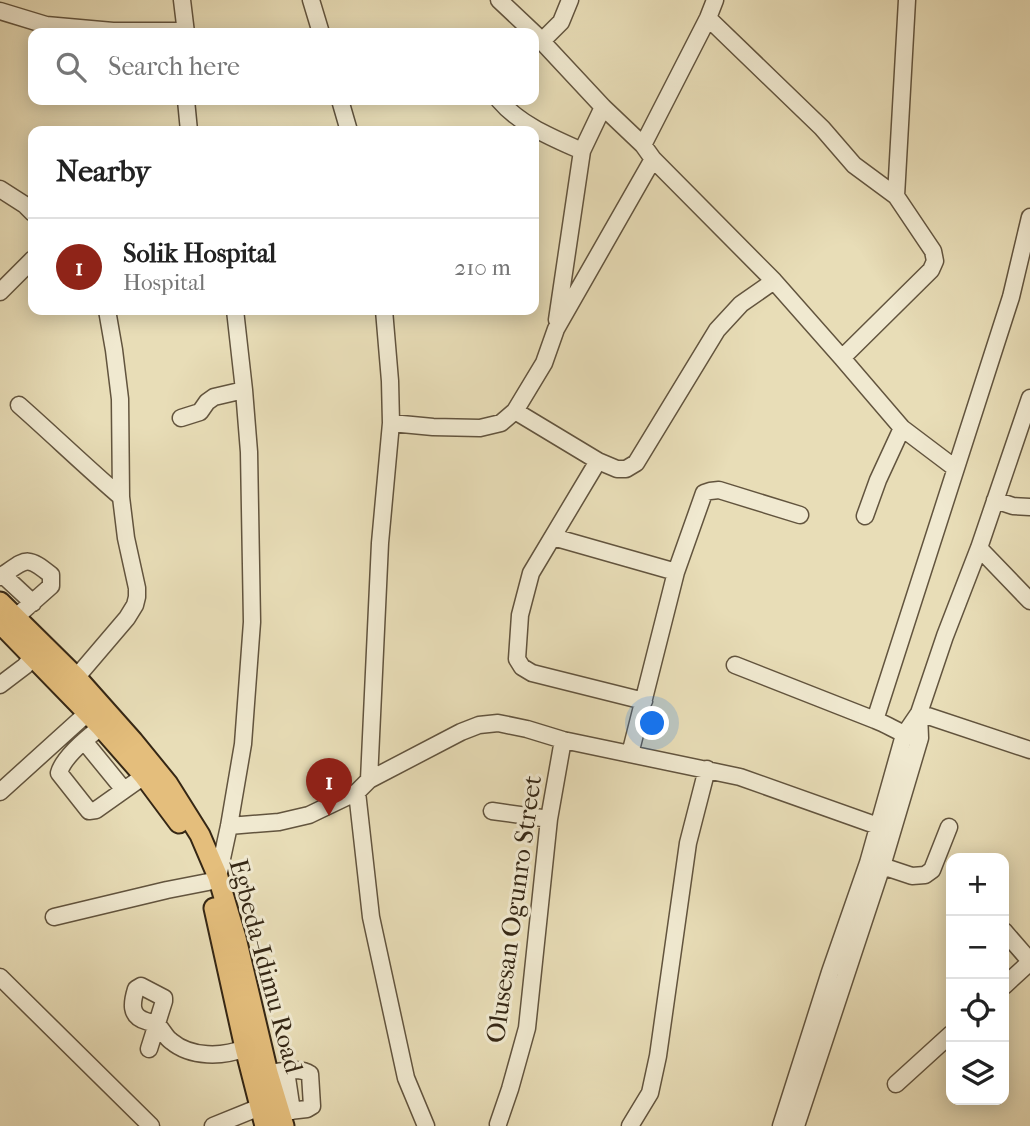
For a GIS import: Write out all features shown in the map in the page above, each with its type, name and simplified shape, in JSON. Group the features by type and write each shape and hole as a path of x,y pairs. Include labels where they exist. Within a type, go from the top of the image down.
{"main road":[{"name":"Egbeda-Idimu Road","path":"0,602 8,620 33,656 71,684"},
{"name":"Egbeda-Idimu Road","path":"8,620 71,684 96,714 180,825 213,879 225,951 262,1117"},
{"name":"Egbeda-Idimu Road","path":"96,714 133,741 168,784 200,835 213,879 236,938 277,1072 285,1116"}],"street":[{"path":"182,0 186,28"},
{"path":"311,0 319,28"},
{"path":"499,0 528,28"},
{"path":"539,34 561,22 570,0"},
{"path":"643,145 715,0"},
{"path":"896,196 907,0"},
{"path":"0,11 46,25 80,28"},
{"path":"708,18 822,128 853,165 896,196 933,251 931,270 842,358"},
{"path":"539,39 774,281 902,428 955,468"},
{"path":"186,105 189,126"},
{"path":"341,105 348,126"},
{"path":"503,105 530,126"},
{"path":"556,329 582,151 603,107"},
{"path":"539,132 582,151"},
{"path":"391,423 480,428 501,423 515,411 544,363 556,329 653,159"},
{"path":"0,189 28,208"},
{"path":"876,720 1011,297 1030,218"},
{"path":"0,292 28,264"},
{"path":"515,411 598,461 617,469 626,469 636,463 718,330 741,304 774,281"},
{"path":"71,684 127,618 138,597 121,497 120,400 108,315"},
{"path":"54,917 213,879 229,826 243,744 252,622 249,452 236,315"},
{"path":"369,780 380,543 391,423 384,315"},
{"path":"181,418 200,412 214,397 244,390"},
{"path":"796,1126 799,1093 886,829 919,713 1030,398"},
{"path":"19,405 121,497"},
{"path":"865,516 902,428"},
{"path":"598,461 531,573 520,615 517,659 522,667 532,673 644,701"},
{"path":"631,754 676,572 704,493 719,490 800,515"},
{"path":"995,500 1013,506 1030,507"},
{"path":"552,537 676,572"},
{"path":"979,548 1030,601"},
{"path":"8,620 33,603 51,586 51,575 35,562 22,561 2,575 33,603"},
{"path":"0,685 25,666 33,656"},
{"path":"735,665 876,720 912,737"},
{"path":"919,713 1030,750"},
{"path":"96,714 85,741 61,766 59,773 89,811 96,810 145,776"},
{"path":"0,792 96,714"},
{"path":"229,826 279,822 309,816 357,792 369,780 461,732 479,725 498,723 563,740 740,777 886,829"},
{"name":"Olusesan Ogunro Street","path":"498,1124 527,1028 549,819 563,740"},
{"path":"85,741 124,790"},
{"path":"630,1126 650,1093 658,1056 688,844 707,769"},
{"path":"357,792 371,917 406,1078 426,1126"},
{"path":"492,811 549,819"},
{"path":"882,866 912,876 925,875 932,870 949,827"},
{"path":"781,1126 799,1093 882,866 886,829"},
{"path":"1009,937 1030,962 1009,981"},
{"path":"0,977 151,1126"},
{"path":"149,1049 156,1024 171,1042 200,1053 232,1053 245,1048"},
{"path":"896,1084 946,1039"},
{"path":"277,1072 306,1070 310,1074 312,1106 285,1116"},
{"path":"213,1126 262,1117"}],"place":[{"name":"Solik Hospital","path":"329,816"}]}
